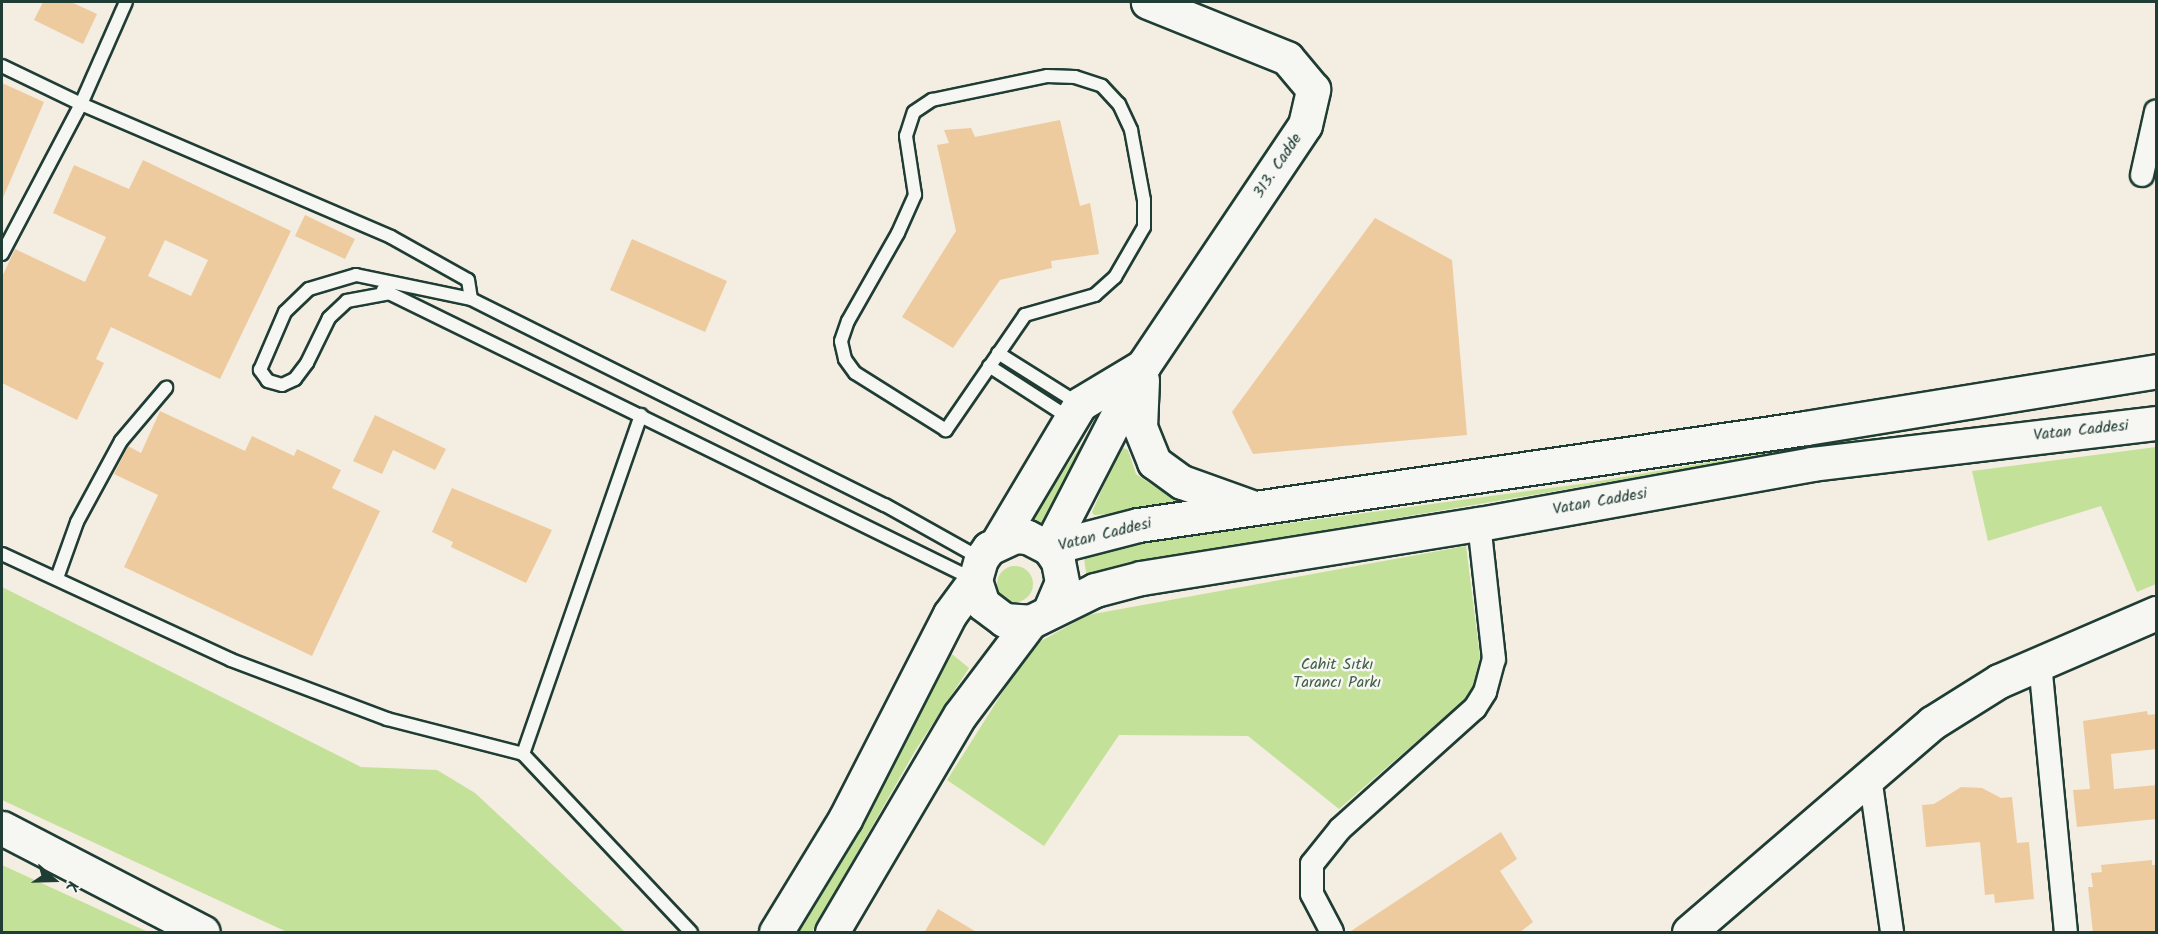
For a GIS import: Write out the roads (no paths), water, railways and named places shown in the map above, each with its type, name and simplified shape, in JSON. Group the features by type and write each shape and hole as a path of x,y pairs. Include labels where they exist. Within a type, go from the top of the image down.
{"main road":[{"name":"313. Cadde","path":"1049,548 1143,366 1305,125 1313,89 1287,58 1148,2"},
{"name":"313. Cadde","path":"985,560 1075,412 1143,366"},
{"path":"1143,366 1140,428 1154,462 1182,482 1258,510"},
{"name":"Vatan Caddesi","path":"1049,548 1138,525 1258,510 2157,371"},
{"name":"Vatan Caddesi","path":"1040,616 1095,590 1141,578 1479,524 1812,464 2157,423"},
{"name":"Vatan Caddesi","path":"832,933 960,715 1040,616 1062,582 1058,561 1049,548 1027,537 985,560"},
{"path":"985,560 983,604 991,613 1004,620 1040,616"},
{"path":"776,933 845,819 950,614 985,560"},
{"path":"1697,930 1932,723 1999,681 2157,613"},
{"path":"2,828 203,933"}],"street":[{"path":"2142,175 2157,112"},
{"path":"1332,933 1312,894 1312,864 1340,829 1475,708 1485,692 1494,659 1479,524"},
{"path":"2040,663 2066,933"},
{"path":"1870,777 1892,933"}],"lane":[{"path":"2,254 81,104 126,2"},
{"path":"2,66 81,104 390,237 468,280 471,299"},
{"path":"1047,76 1075,77 1102,86 1119,104 1131,130 1144,200 1144,227 1115,277 1095,295 1025,315 989,366 946,430 855,373 845,359 841,341 848,321 898,233 915,195 906,136 914,112 932,100 1047,76"},
{"path":"356,275 641,415 985,560"},
{"path":"390,293 346,301 329,318 307,363 295,379 282,385 268,381 260,370 265,351 285,312 309,289 356,275 471,299 885,505 985,560"},
{"path":"998,353 1075,412"},
{"path":"989,366 1075,412"},
{"path":"57,578 77,522 121,441 166,388"},
{"path":"523,754 641,415"},
{"path":"2,554 231,660 364,711 523,754 691,933"}],"park label":[{"name":"Cahit Sıtkı Tarancı Parkı","path":"1337,674"}]}
